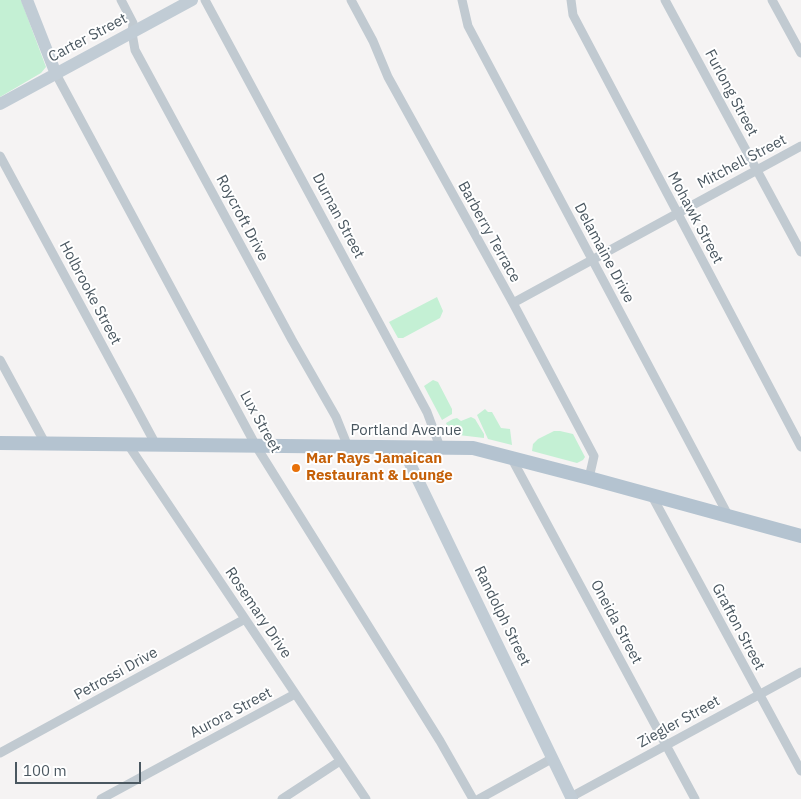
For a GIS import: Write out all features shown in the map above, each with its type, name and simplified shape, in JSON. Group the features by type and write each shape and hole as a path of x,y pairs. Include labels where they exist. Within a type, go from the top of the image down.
{"main road":[{"name":"Portland Avenue","path":"0,442 473,448 801,536"}],"street":[{"path":"27,0 56,74"},
{"name":"Roycroft Drive","path":"121,0 133,23 132,33 135,50 336,418 348,447"},
{"name":"Carter Street","path":"0,104 192,0"},
{"name":"Durnan Street","path":"205,0 423,404 440,447"},
{"name":"Barberry Terrace","path":"351,0 373,41 388,76 594,456 589,478"},
{"name":"Delamaine Drive","path":"462,0 468,26 729,517"},
{"name":"Mohawk Street","path":"571,0 573,15 801,447"},
{"name":"Furlong Street","path":"665,0 801,252"},
{"path":"772,0 801,53"},
{"name":"Lux Street","path":"56,74 256,446 440,740 473,799"},
{"name":"Mitchell Street","path":"512,303 801,146"},
{"name":"Holbrooke Street","path":"0,156 155,444"},
{"path":"0,360 45,443"},
{"name":"Rosemary Drive","path":"126,444 366,799"},
{"name":"Randolph Street","path":"402,447 571,798"},
{"name":"Oneida Street","path":"512,459 695,799"},
{"name":"Grafton Street","path":"652,496 801,772"},
{"name":"Petrossi Drive","path":"0,753 245,619"},
{"name":"Ziegler Street","path":"571,798 801,672"},
{"name":"Aurora Street","path":"101,799 296,694"},
{"path":"479,799 553,758"},
{"path":"282,799 340,761"}],"green space":[{"path":"0,0 21,0 46,67 41,73 0,97"},
{"path":"437,297 443,311 440,318 403,338 398,338 389,322"},
{"path":"433,380 438,382 452,409 452,414 442,420 424,386"},
{"path":"485,409 488,412 492,412 501,428 510,429 512,445 488,439 477,415"},
{"path":"471,417 475,419 484,434 484,438 450,434 446,423 457,418 461,421"},
{"path":"554,431 573,434 585,457 583,460 577,463 532,451 533,444 538,439"}],"place":[{"name":"Mar Rays Jamaican Restaurant & Lounge","path":"296,468"}]}
